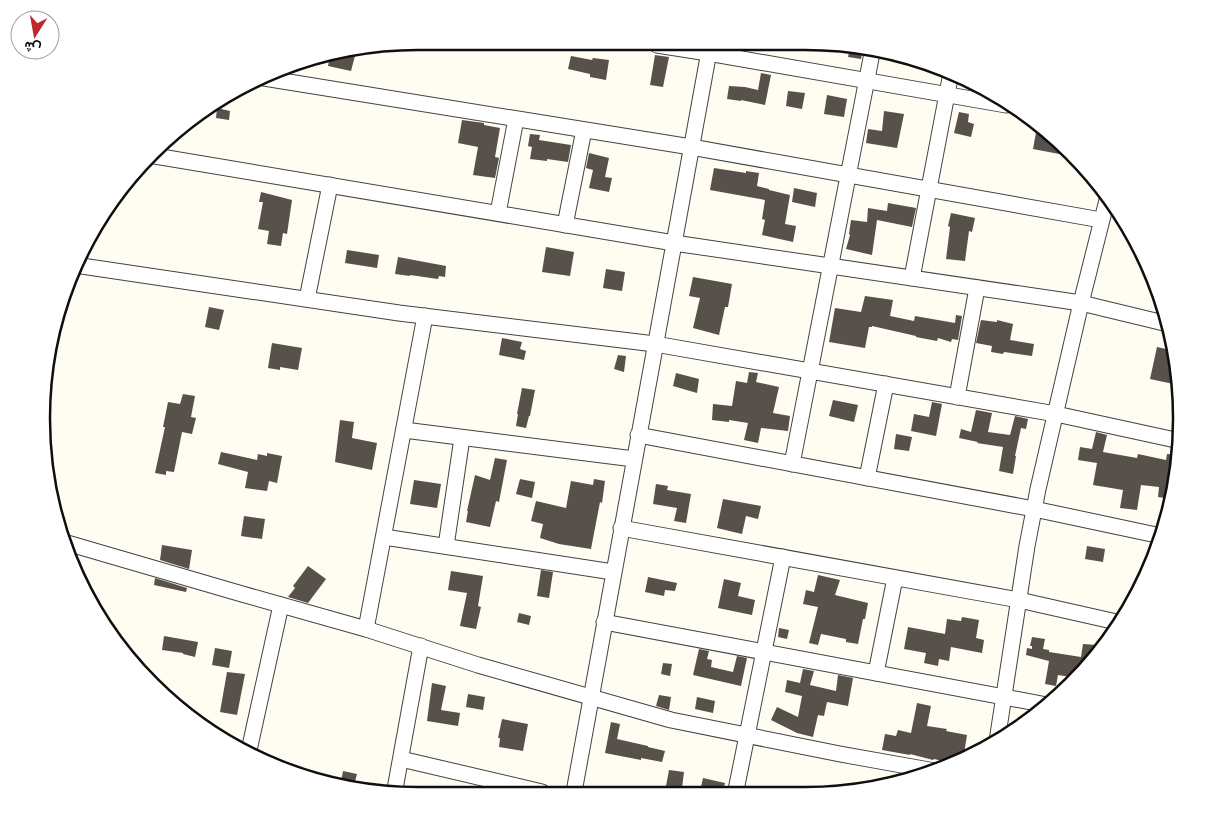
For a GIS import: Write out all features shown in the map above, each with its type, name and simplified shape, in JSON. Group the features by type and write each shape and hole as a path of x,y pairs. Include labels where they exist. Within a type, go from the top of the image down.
{"street":[{"path":"575,787 709,50"},
{"path":"714,50 995,103"},
{"path":"792,464 872,56"},
{"path":"274,80 691,147 1101,220"},
{"path":"912,278 950,80"},
{"path":"498,213 516,119"},
{"path":"565,225 584,130"},
{"path":"159,157 674,243 1081,303 1160,322"},
{"path":"307,299 330,185"},
{"path":"998,732 1034,509 1105,206"},
{"path":"83,266 425,316 655,344 1056,414 1172,439"},
{"path":"957,397 977,288"},
{"path":"366,628 425,316"},
{"path":"867,478 886,384"},
{"path":"404,430 634,459"},
{"path":"638,436 1034,509 1154,534"},
{"path":"446,546 462,438"},
{"path":"621,528 1019,600 1112,621"},
{"path":"384,537 613,572"},
{"path":"73,544 366,628 485,667 671,720 919,768"},
{"path":"736,787 783,557"},
{"path":"876,673 895,578"},
{"path":"250,746 281,605"},
{"path":"604,622 1038,703"},
{"path":"396,786 421,646"},
{"path":"401,759 521,787"}],"building":[{"path":"849,53 862,55 861,59 848,57"},
{"path":"655,55 669,57 663,87 650,85"},
{"path":"355,56 351,71 328,66 329,62"},
{"path":"571,56 592,60 593,58 609,60 606,80 590,77 590,74 568,69"},
{"path":"761,73 771,75 765,105 727,99 729,86 758,90"},
{"path":"788,91 805,93 802,109 786,106"},
{"path":"827,95 847,99 844,117 824,114"},
{"path":"219,109 230,111 229,120 216,118 217,110"},
{"path":"884,111 904,114 897,148 866,143 868,129 882,131"},
{"path":"959,112 969,114 968,122 974,124 971,137 954,133"},
{"path":"462,120 484,123 484,125 500,128 495,157 499,158 495,178 473,175 478,147 458,143"},
{"path":"1036,132 1061,154 1033,149"},
{"path":"530,134 540,135 539,140 571,145 568,162 530,159 532,147 528,146"},
{"path":"589,153 609,158 605,177 612,178 609,192 589,188 593,170 586,168"},
{"path":"714,168 759,173 757,186 790,195 785,224 796,226 793,242 762,235 765,220 762,219 765,200 710,190"},
{"path":"794,188 817,193 815,207 792,202"},
{"path":"261,192 292,200 287,234 283,233 281,246 267,244 269,231 258,229 263,202 259,202"},
{"path":"888,203 916,208 912,227 877,220 872,255 846,249 850,235 851,220 867,222 868,208 887,211"},
{"path":"951,213 975,218 972,232 969,231 965,261 946,259 950,227 948,226"},
{"path":"546,247 574,252 570,276 542,272"},
{"path":"347,250 379,255 377,268 345,263"},
{"path":"398,257 446,266 445,277 439,276 438,279 395,274"},
{"path":"606,269 625,272 622,291 603,288"},
{"path":"693,277 732,284 728,307 725,307 719,335 693,328 700,298 689,296"},
{"path":"865,296 893,300 890,316 914,321 915,316 955,323 956,315 962,316 958,340 952,339 951,342 938,338 937,341 872,326 869,327 865,348 829,342 835,308 861,312"},
{"path":"209,307 224,310 219,330 205,327"},
{"path":"981,320 997,322 997,320 1013,324 1010,340 1034,344 1032,356 991,352 992,346 976,343"},
{"path":"502,338 522,342 520,349 526,351 524,360 499,355"},
{"path":"272,343 302,348 298,370 280,367 280,370 268,368"},
{"path":"1157,347 1166,349 1171,384 1150,379"},
{"path":"618,355 626,356 624,372 614,369"},
{"path":"749,372 758,373 756,382 779,387 773,413 790,416 788,431 761,428 758,443 744,440 748,423 712,420 713,404 732,406 736,381 747,383"},
{"path":"676,373 699,379 697,393 673,386"},
{"path":"522,388 535,390 526,428 516,426"},
{"path":"183,394 195,396 191,417 196,418 192,434 182,432 174,472 166,471 166,475 155,473 165,427 163,427 168,402 180,404"},
{"path":"833,400 858,405 854,422 829,416"},
{"path":"932,402 942,404 936,436 911,431 914,414 929,417"},
{"path":"976,410 992,413 988,432 1010,435 1015,416 1028,419 1026,429 1021,428 1013,474 999,471 1003,447 959,438 961,429 971,432"},
{"path":"340,420 354,422 352,438 377,443 372,470 335,462"},
{"path":"1096,432 1107,435 1103,452 1137,458 1138,454 1166,460 1167,454 1171,454 1164,498 1158,497 1159,487 1141,485 1137,510 1120,508 1123,490 1093,485 1097,463 1078,460 1080,447 1092,449"},
{"path":"896,434 912,437 909,451 894,449"},
{"path":"221,452 257,460 258,454 267,456 267,453 282,456 277,483 269,481 267,491 245,488 248,472 218,464"},
{"path":"495,458 507,460 499,502 496,501 490,527 466,522 475,475 490,480"},
{"path":"520,479 535,482 532,498 516,494"},
{"path":"594,479 605,481 591,549 559,544 540,538 543,524 531,521 536,501 566,508 571,481 593,485"},
{"path":"414,480 441,484 437,508 410,504"},
{"path":"656,484 668,486 667,490 691,494 686,523 674,521 677,508 653,504"},
{"path":"723,499 761,506 758,519 746,516 742,534 717,528"},
{"path":"244,516 265,519 262,539 241,536"},
{"path":"162,545 192,550 189,569 160,560"},
{"path":"1087,546 1105,549 1103,562 1085,559"},
{"path":"308,566 326,579 308,603 288,597 295,588 293,586"},
{"path":"541,570 553,572 549,598 537,596"},
{"path":"451,571 483,576 478,606 481,607 476,629 460,626 467,593 448,590"},
{"path":"818,575 840,580 835,595 868,603 858,644 846,642 846,639 821,634 818,645 809,643 818,607 803,604 806,590 814,592"},
{"path":"648,577 677,583 675,591 665,590 664,596 645,592"},
{"path":"155,578 187,588 186,592 154,585"},
{"path":"724,579 741,583 738,596 755,600 752,615 718,608"},
{"path":"519,613 531,616 529,625 517,622"},
{"path":"962,617 979,620 976,638 984,640 982,653 951,647 949,661 939,659 938,666 924,663 926,653 904,649 908,627 945,634 947,619 961,621"},
{"path":"779,628 789,630 787,639 778,637"},
{"path":"164,636 198,642 195,657 162,650"},
{"path":"1032,637 1045,639 1043,649 1049,650 1049,652 1081,657 1083,644 1095,645 1067,676 1058,675 1056,686 1045,684 1049,661 1026,655 1027,648 1032,649 1032,646 1030,646"},
{"path":"215,648 232,651 229,668 212,665"},
{"path":"699,649 709,651 707,659 712,660 711,667 733,672 737,656 747,658 741,686 693,675"},
{"path":"663,663 672,664 670,676 661,674"},
{"path":"803,669 814,671 810,685 836,691 838,675 853,678 848,706 827,702 824,716 818,715 813,737 797,733 771,720 777,707 798,717 802,696 785,692 787,680 800,683"},
{"path":"227,672 245,674 237,715 220,712"},
{"path":"432,683 446,686 441,710 460,713 458,726 427,721"},
{"path":"468,694 485,697 483,710 466,707"},
{"path":"659,695 671,697 669,710 656,706"},
{"path":"697,697 715,701 713,713 695,709"},
{"path":"917,703 931,706 927,726 967,735 965,750 941,761 882,750 885,734 896,736 898,730 911,733"},
{"path":"502,719 528,724 523,751 499,747 500,738 498,738"},
{"path":"611,722 620,724 617,739 665,751 662,762 605,753"},
{"path":"669,770 684,772 682,787 666,786"},
{"path":"343,771 357,774 355,781 342,779"},
{"path":"703,778 725,783 724,787 701,787"}]}
